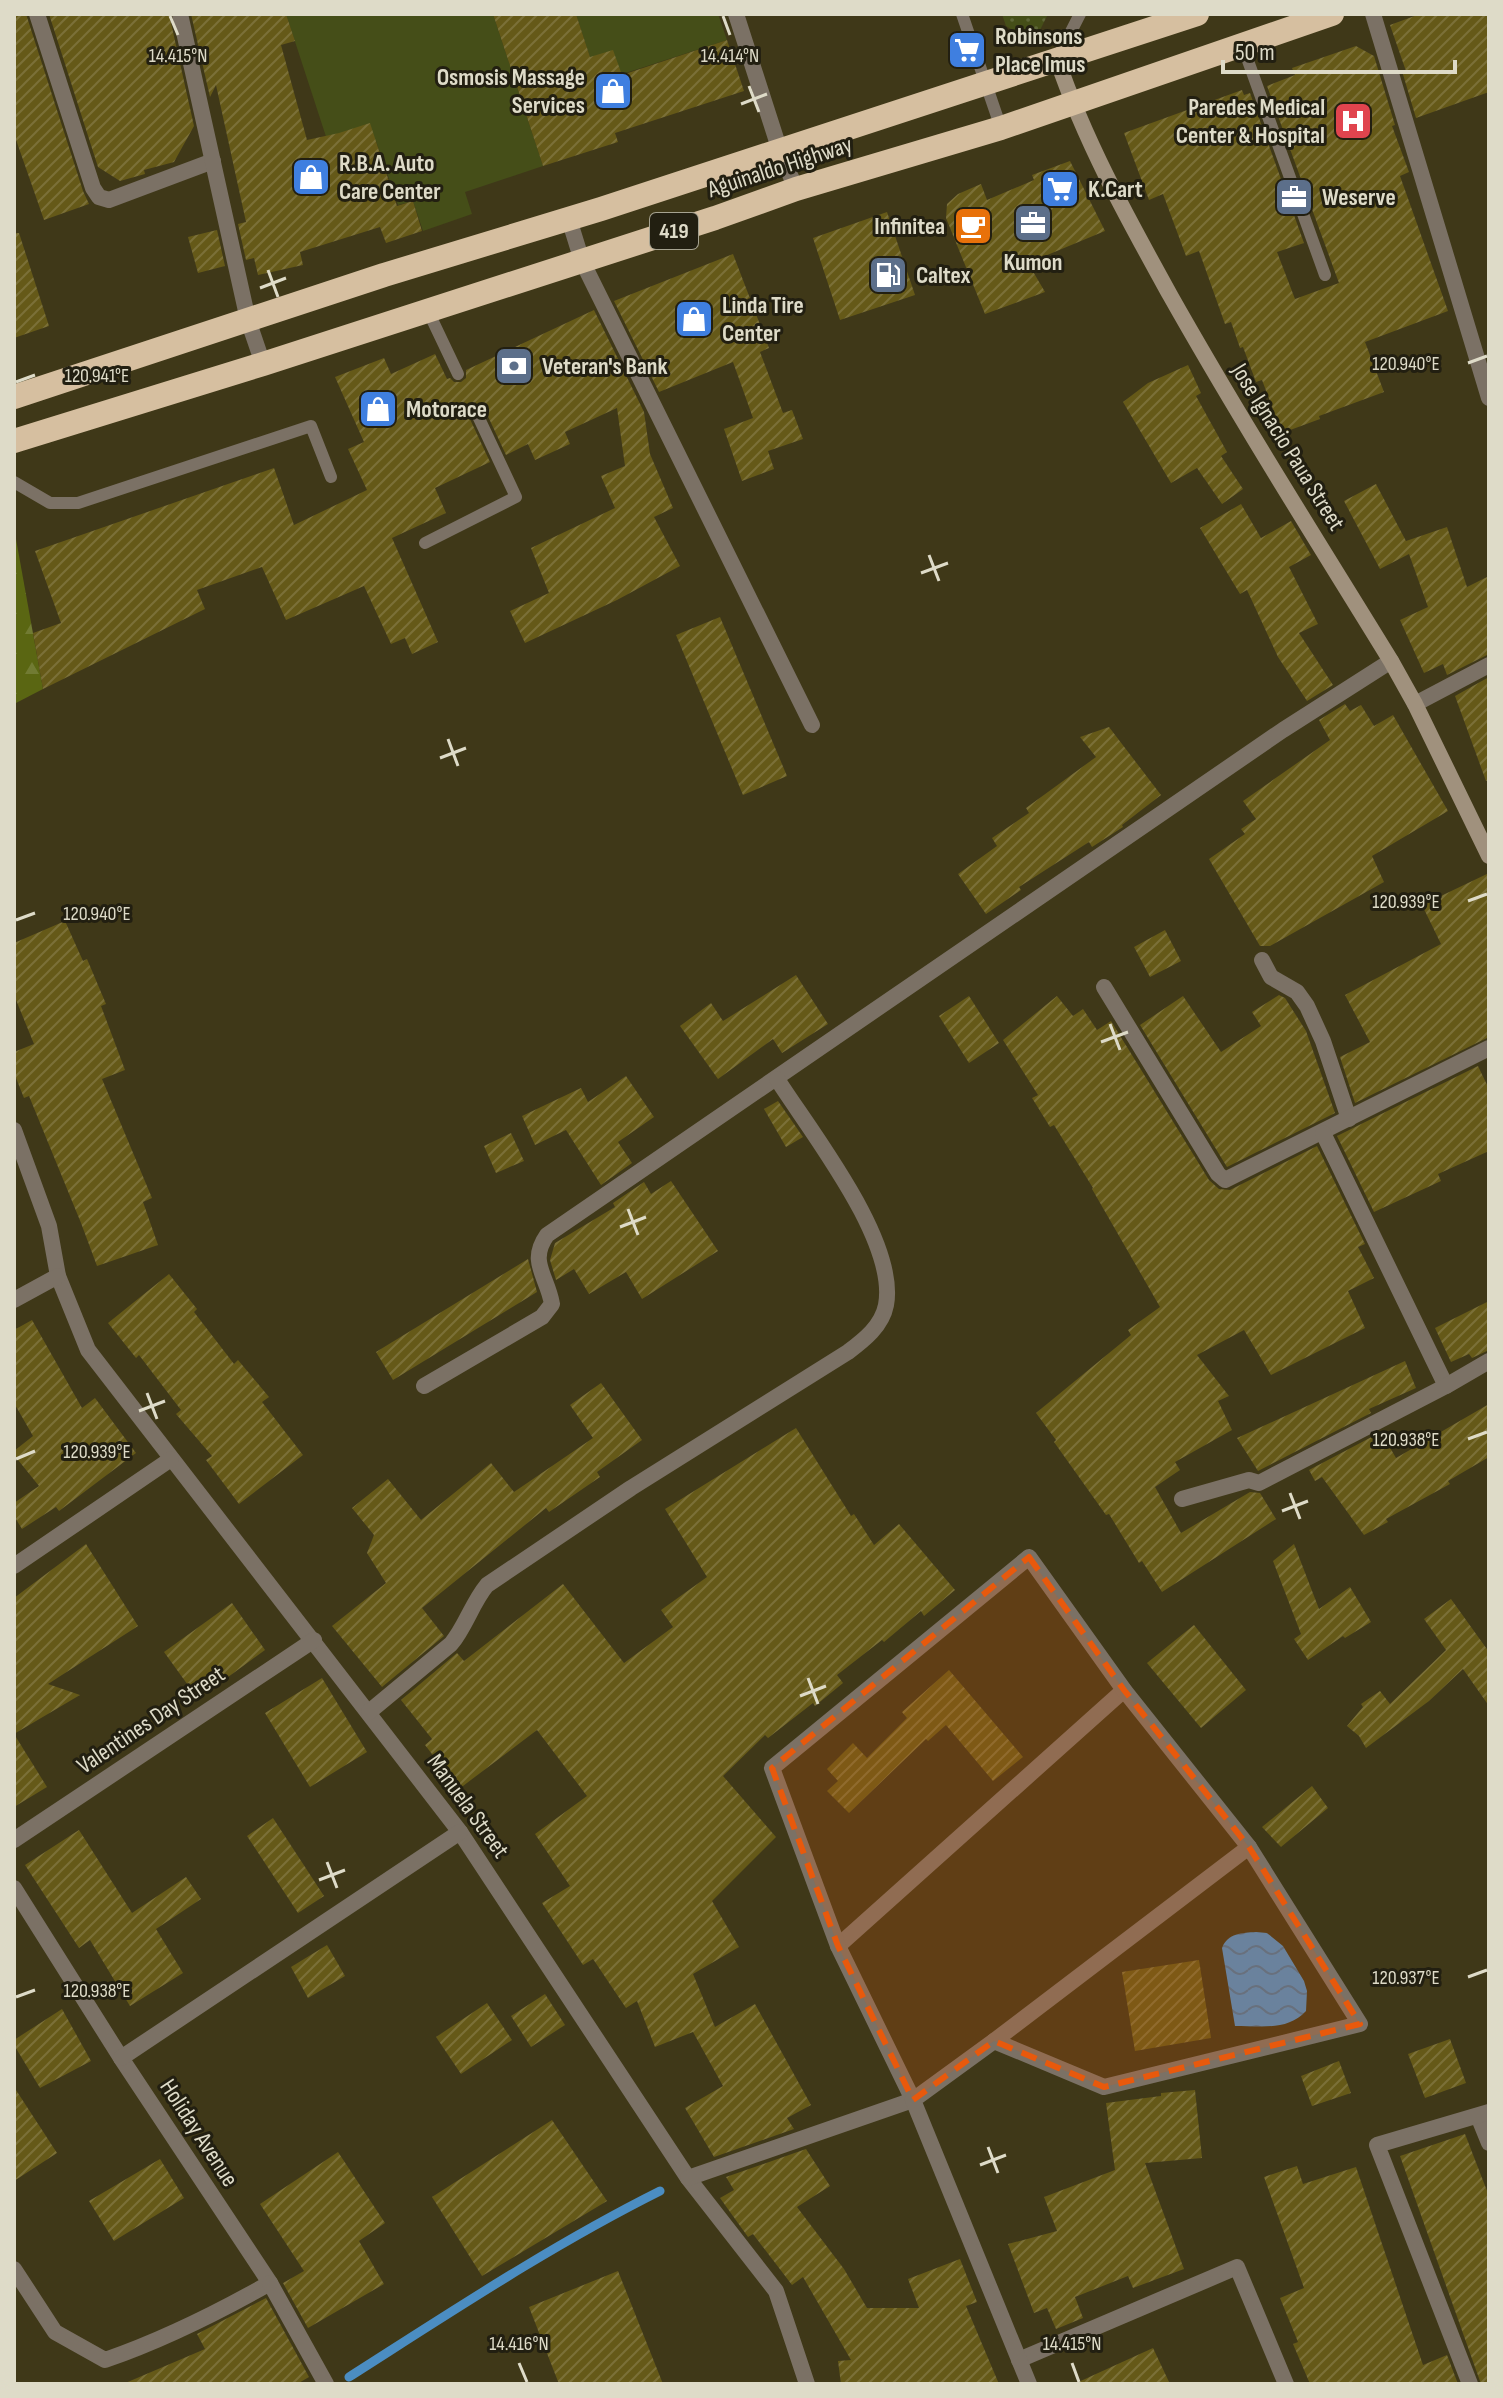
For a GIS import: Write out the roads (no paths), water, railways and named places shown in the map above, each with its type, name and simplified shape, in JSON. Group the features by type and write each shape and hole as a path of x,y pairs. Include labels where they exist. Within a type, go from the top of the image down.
{"highway":[{"name":"Aguinaldo Highway","path":"14,397 1197,14"},
{"name":"Aguinaldo Highway","path":"14,441 428,311 796,189 1001,128 1332,14"}],"street":[{"path":"37,14 93,188 99,197 109,200 213,161"},
{"path":"180,14 248,320 263,364"},
{"path":"736,14 780,151 796,189"},
{"path":"1373,14 1489,398"},
{"name":"Jose Ignacio Paua Street","path":"1057,59 1072,104 1125,212 1212,369 1391,661 1489,856"},
{"path":"569,219 582,261 812,725"},
{"path":"424,1386 542,1317 552,1304 549,1287 538,1263 539,1247 547,1235 1283,730 1391,661"},
{"path":"1415,704 1489,665"},
{"path":"1262,960 1276,981 1297,992 1307,1006 1323,1041 1349,1119"},
{"path":"1104,987 1218,1174 1225,1180 1489,1048"},
{"path":"369,1712 451,1644 487,1585 631,1488 848,1352 866,1337 881,1318 887,1293 880,1254 845,1183 777,1079"},
{"name":"Manuela Street","path":"14,1130 49,1226 58,1276 88,1350 460,1832 688,2178 776,2291 807,2384"},
{"path":"1323,1133 1446,1386"},
{"path":"14,1300 58,1276"},
{"path":"1182,1499 1249,1480 1259,1483 1489,1361"},
{"path":"14,1566 171,1459"},
{"path":"994,2041 1104,2087 1360,2024 1249,1847 1124,1690 1029,1557 772,1768 838,1946 913,2100 1029,2384"},
{"name":"Valentines Day Street","path":"14,1840 314,1640"},
{"path":"838,1946 1124,1690"},
{"path":"121,2058 460,1832"},
{"path":"688,2178 913,2100 1249,1847"},
{"name":"Holiday Avenue","path":"14,1888 121,2058 270,2283 326,2384"},
{"path":"1470,2384 1377,2145 1484,2114 1489,2143"},
{"path":"1019,2360 1237,2267 1286,2384"},
{"path":"14,2269 55,2332 105,2360 143,2347 230,2306 270,2283"}],"lane":[{"path":"962,14 1001,128"},
{"path":"1057,59 1080,14"},
{"path":"1242,44 1325,275"},
{"path":"428,311 458,374"},
{"path":"425,543 516,497 477,414"},
{"path":"14,482 50,503 78,503 311,426 331,477"}],"water":[{"path":"1267,1933 1283,1946 1307,1991 1306,2011 1282,2025 1235,2026 1222,1948 1232,1937"}],"waterway":[{"path":"349,2377 541,2256 660,2191"}],"place":[{"name":"Robinsons Place Imus","path":"967,50"},
{"name":"Osmosis Massage Services","path":"613,91"},
{"name":"Paredes Medical Center & Hospital","path":"1353,121"},
{"name":"R.B.A. Auto Care Center","path":"311,177"},
{"name":"K.Cart","path":"1060,189"},
{"name":"Weserve","path":"1294,197"},
{"name":"Kumon","path":"1033,223"},
{"name":"Infinitea","path":"973,226"},
{"name":"Caltex","path":"888,275"},
{"name":"Linda Tire Center","path":"694,319"},
{"name":"Veteran's Bank","path":"514,366"},
{"name":"Motorace","path":"378,409"}]}
